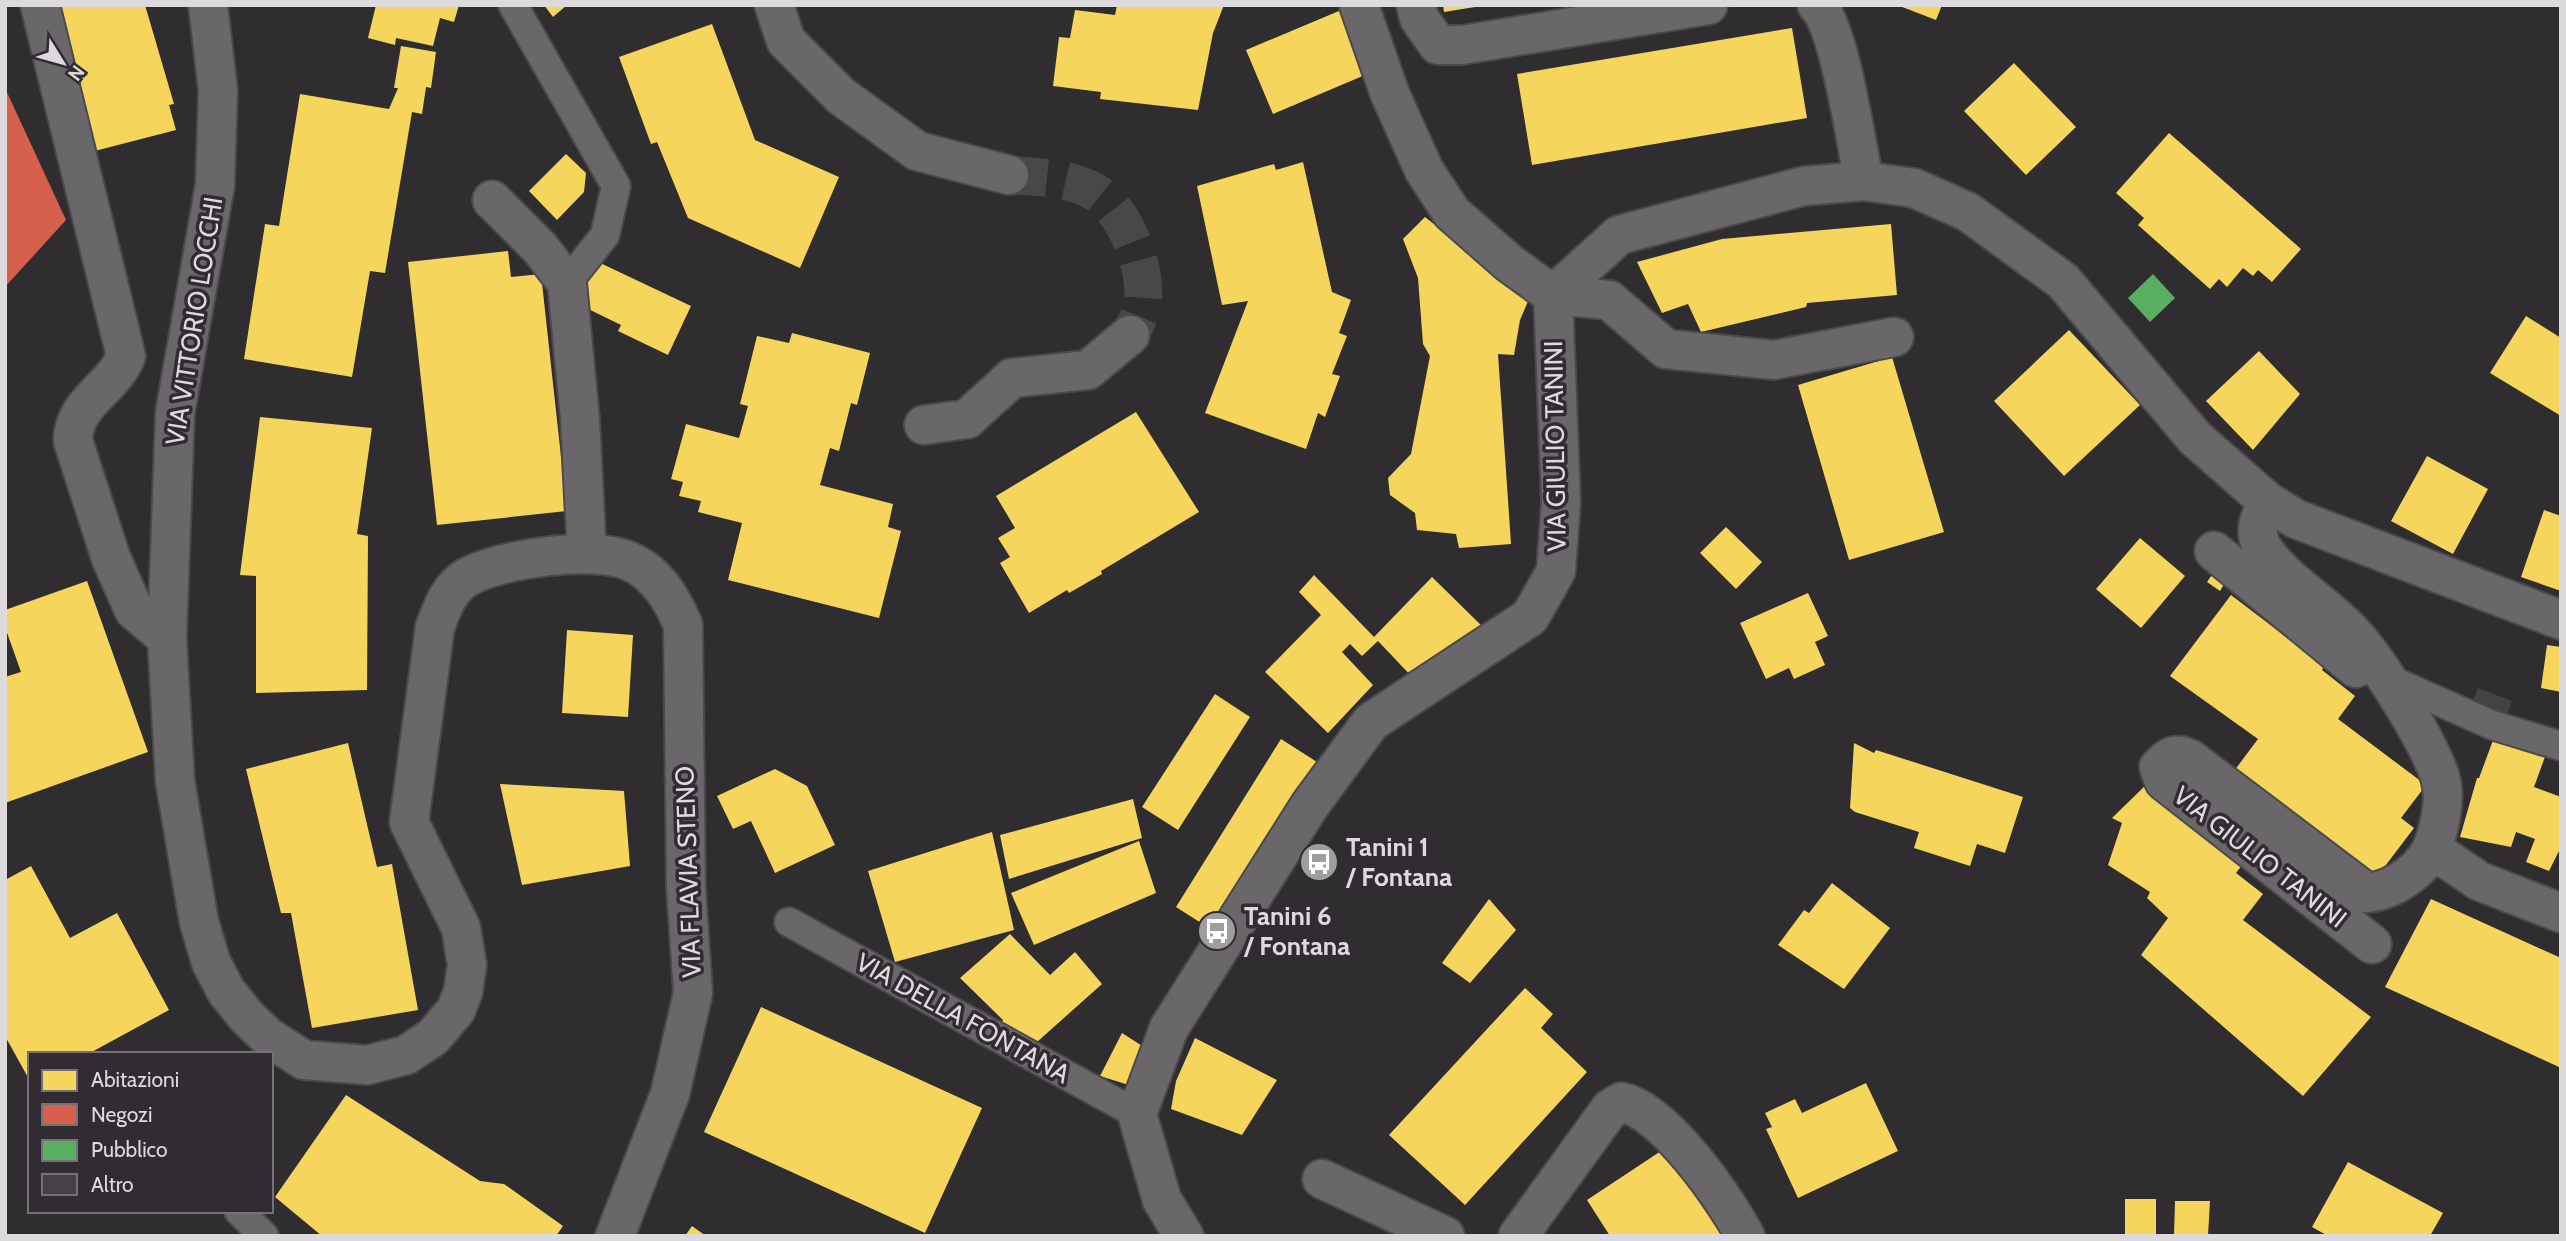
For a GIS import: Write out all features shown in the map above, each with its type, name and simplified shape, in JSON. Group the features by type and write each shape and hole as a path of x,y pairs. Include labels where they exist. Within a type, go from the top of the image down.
{"street":[{"path":"40,5 127,356 118,372 93,397 74,422 73,441 111,558 134,610 167,638"},
{"name":"VIA VITTORIO LOCCHI","path":"169,679 167,638 175,412 215,185 218,92 208,5"},
{"path":"513,5 616,186 605,236 567,282"},
{"path":"774,5 786,41 852,104 917,151 1009,175"},
{"path":"1359,5 1390,94 1424,170 1452,213 1509,263 1553,295 1609,300 1665,349 1774,360 1894,337"},
{"path":"1416,5 1419,18 1438,45 1462,46 1708,5"},
{"path":"1817,5 1824,12 1833,38 1864,181"},
{"path":"1553,295 1619,235 1804,186 1864,181 1914,188 1968,212 2063,281 2196,438 2268,502 2296,519 2561,620"},
{"path":"492,200 540,248 567,282 580,419 587,554"},
{"name":"VIA GIULIO TANINI","path":"1137,1114 1170,1028 1310,804 1371,722 1531,617 1556,571 1561,502 1553,295"},
{"path":"924,425 967,419 1012,378 1088,370 1130,335"},
{"name":"VIA GIULIO TANINI","path":"2268,502 2258,521 2262,546 2354,635 2385,677 2441,779 2441,807 2432,849 2416,870 2398,883 2367,894 2190,760 2180,755 2169,756 2159,767 2164,781 2372,944"},
{"path":"2214,551 2355,667 2385,677"},
{"name":"VIA FLAVIA STENO","path":"169,679 174,781 199,922 211,962 226,991 268,1037 304,1060 340,1066 367,1065 406,1055 433,1038 456,1010 467,965 461,928 409,822 435,627 446,598 464,579 488,569 587,554 611,555 631,561 664,587 682,625 686,888 693,993 670,1094 615,1236"},
{"name":"VIA GIULIO TANINI","path":"2385,677 2492,724 2561,746"},
{"path":"2432,849 2479,881 2561,913"},
{"name":"VIA DELLA FONTANA","path":"789,922 1137,1114"},
{"path":"1518,1236 1609,1109 1621,1102 1632,1104 1666,1130 1732,1211 1745,1236"},
{"path":"1137,1114 1162,1200 1184,1236"},
{"path":"1322,1179 1445,1236"},
{"path":"241,1213 264,1236"}],"building: Abitazioni":[{"path":"50,5 145,5 174,104 169,105 176,130 87,153"},
{"path":"376,5 459,5 454,22 440,18 433,46 396,38 395,45 368,38"},
{"path":"544,5 567,5 553,17"},
{"path":"1117,5 1224,5 1213,33 1198,110 1100,99 1101,92 1053,86 1059,37 1070,38 1075,10 1115,15"},
{"path":"1443,5 1475,5 1475,7 1444,12"},
{"path":"1897,5 1942,5 1936,20"},
{"path":"1346,8 1372,72 1273,114 1246,50"},
{"path":"712,24 755,140 839,177 800,268 688,218 657,142 651,144 619,57"},
{"path":"1792,28 1807,118 1532,165 1517,74"},
{"path":"401,46 436,52 431,88 426,87 422,114 412,112 385,273 370,271 352,377 244,359 265,224 279,226 300,94 389,109 398,88 394,88"},
{"path":"2014,63 2076,127 2026,175 1964,111"},
{"path":"2169,133 2301,249 2272,282 2258,270 2253,276 2243,268 2227,287 2219,279 2210,289 2138,225 2144,218 2116,193"},
{"path":"566,154 586,173 584,192 557,220 529,191"},
{"path":"1303,162 1332,292 1351,300 1339,333 1347,336 1332,374 1340,376 1325,417 1318,413 1306,449 1205,413 1248,301 1222,305 1197,186 1274,164 1276,170"},
{"path":"1425,217 1529,299 1520,320 1514,355 1498,354 1511,544 1459,548 1456,534 1417,530 1415,513 1390,495 1388,478 1411,454 1430,356 1423,344 1418,278 1403,239"},
{"path":"1891,224 1897,295 1807,303 1806,307 1701,332 1688,304 1662,313 1637,262 1722,239"},
{"path":"508,251 511,277 541,274 567,511 437,525 408,262"},
{"path":"596,261 691,306 668,355 618,331 621,325 576,303"},
{"path":"2526,316 2561,338 2561,416 2490,373"},
{"path":"2069,330 2140,405 2064,476 1994,401"},
{"path":"792,333 870,353 857,405 851,403 839,451 830,448 820,485 893,504 888,527 901,531 879,618 728,580 742,523 698,512 701,501 679,496 683,482 671,479 686,424 739,438 748,406 740,404 757,336 789,343"},
{"path":"2259,351 2300,394 2253,450 2206,401"},
{"path":"1892,357 1944,532 1849,560 1798,385"},
{"path":"1136,412 1199,512 1101,571 1102,574 1069,593 1067,590 1029,613 1000,563 1010,557 998,538 1015,528 996,496"},
{"path":"260,417 372,428 357,534 368,536 367,690 256,693 256,576 240,575"},
{"path":"2427,456 2488,489 2453,554 2391,521"},
{"path":"2544,510 2561,516 2561,591 2521,577"},
{"path":"1726,527 1762,562 1736,589 1700,553"},
{"path":"2140,538 2185,576 2141,628 2096,589"},
{"path":"2218,566 2230,574 2220,591 2207,582"},
{"path":"1314,575 1374,637 1432,577 1487,631 1415,680 1378,641 1362,656 1350,644 1342,652 1373,685 1328,733 1265,672 1321,615 1299,592"},
{"path":"87,581 148,752 5,803 5,677 21,672 5,627 5,610"},
{"path":"1808,593 1828,636 1815,642 1825,665 1794,679 1789,668 1766,679 1740,623"},
{"path":"2231,595 2324,666 2322,670 2355,696 2338,719 2426,785 2401,818 2414,828 2373,882 2231,775 2258,739 2170,676"},
{"path":"567,630 633,635 628,717 562,713"},
{"path":"2547,645 2561,647 2561,692 2541,688"},
{"path":"1215,694 1250,717 1178,830 1142,807"},
{"path":"2495,735 2546,754 2534,787 2561,797 2561,847 2549,871 2526,862 2535,839 2516,832 2511,847 2460,837 2477,778"},
{"path":"1281,739 1317,762 1212,930 1176,907"},
{"path":"348,743 377,867 392,864 418,1010 312,1028 291,913 281,913 246,769"},
{"path":"1854,743 1874,753 1876,750 2023,797 2005,853 1977,844 1970,866 1914,848 1919,832 1855,812 1850,808"},
{"path":"775,769 807,786 835,845 775,873 751,821 733,829 717,796"},
{"path":"2149,782 2248,857 2236,873 2263,894 2243,920 2371,1017 2303,1096 2141,955 2168,918 2147,898 2150,892 2108,865 2122,823 2112,818"},
{"path":"500,784 624,791 630,866 522,885"},
{"path":"1133,799 1142,838 1009,879 1000,835"},
{"path":"992,832 1014,930 895,962 868,871"},
{"path":"1139,841 1156,893 1034,945 1011,893"},
{"path":"31,866 70,938 117,913 169,1010 92,1052 28,1052 28,1077 5,1036 5,880"},
{"path":"1832,883 1890,928 1844,989 1778,945 1804,910 1809,913"},
{"path":"1489,899 1516,930 1470,983 1442,963"},
{"path":"2431,899 2561,958 2561,1068 2385,987"},
{"path":"1010,934 1050,975 1075,952 1102,984 1028,1050 1003,1020 960,978"},
{"path":"1525,988 1553,1014 1541,1028 1587,1072 1465,1205 1389,1135"},
{"path":"761,1007 982,1108 925,1233 704,1132"},
{"path":"1122,1033 1147,1049 1132,1086 1100,1076"},
{"path":"1195,1038 1277,1080 1242,1135 1171,1109 1176,1081"},
{"path":"1866,1083 1898,1151 1798,1198 1766,1129 1772,1127 1765,1113 1795,1099 1802,1113"},
{"path":"346,1095 480,1181 504,1184 563,1226 556,1236 322,1236 275,1197"},
{"path":"1664,1149 1722,1236 1610,1236 1587,1200"},
{"path":"2348,1162 2443,1213 2430,1236 2328,1236 2312,1227"},
{"path":"2125,1199 2156,1199 2156,1236 2125,1236"},
{"path":"2175,1201 2210,1201 2208,1236 2174,1236"},
{"path":"692,1226 706,1236 685,1236"}],"building: Negozi":[{"path":"5,88 66,220 5,287"}],"building: Pubblico":[{"path":"2153,274 2175,298 2150,322 2128,298"}],"building: Altro":[{"path":"2478,688 2512,701 2505,720 2471,706"}],"tunnel":[{"path":"1009,175 1052,178 1083,186 1105,200 1116,212 1133,244 1142,279 1141,310 1130,335"}],"place":[{"name":"Tanini 1 / Fontana","path":"1319,862"},
{"name":"Tanini 6 / Fontana","path":"1217,931"}]}
